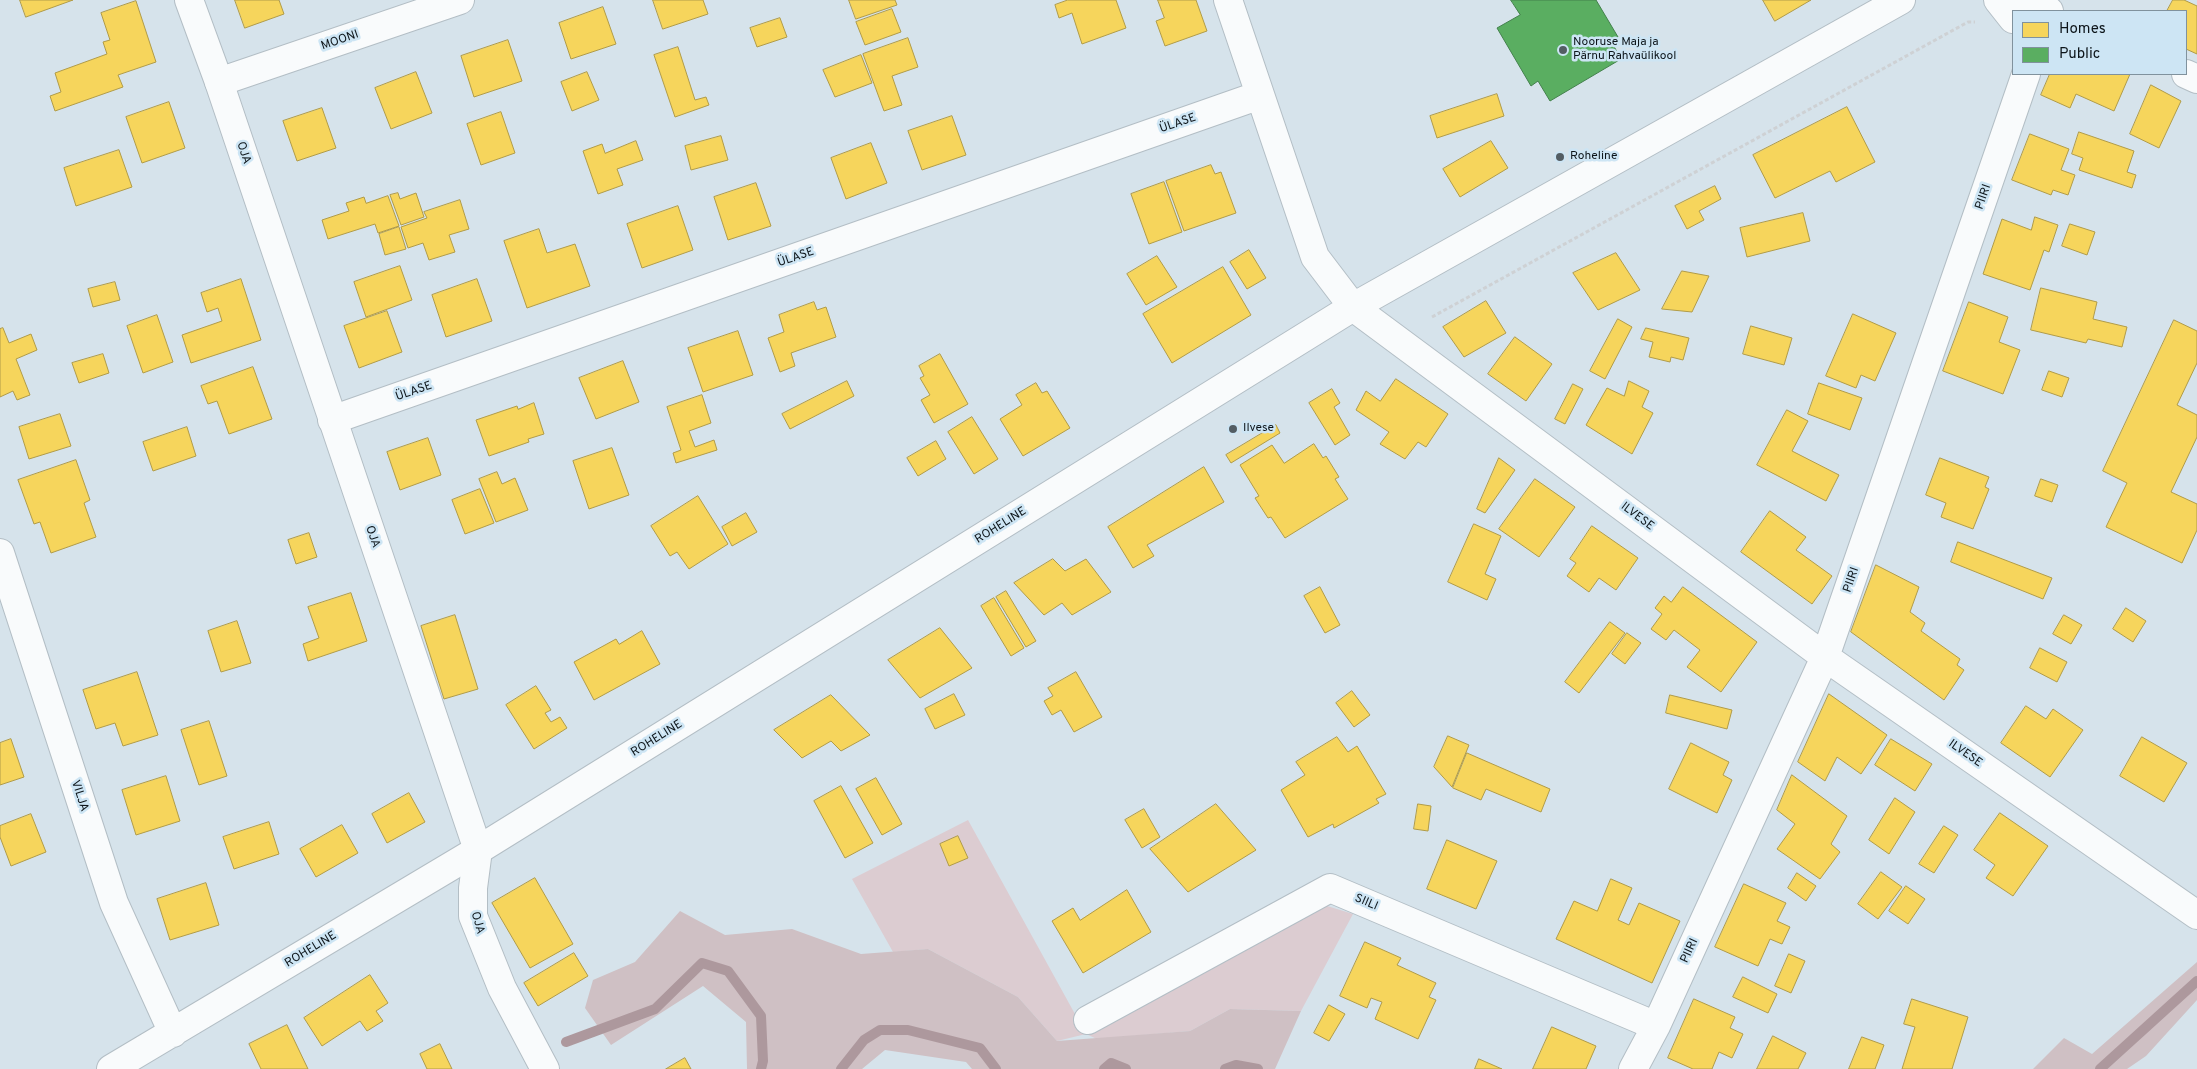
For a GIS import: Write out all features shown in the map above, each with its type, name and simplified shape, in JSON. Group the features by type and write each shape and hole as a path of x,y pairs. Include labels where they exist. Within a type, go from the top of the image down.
{"street":[{"name":"OJA","path":"189,0 219,82 478,850 473,888 473,916 502,988 545,1069"},
{"name":"MOONI","path":"219,82 460,0"},
{"name":"ILVESE","path":"1228,0 1315,257 1353,307 1825,657 2197,915"},
{"name":"ROHELINE","path":"111,1069 478,850 1353,307 1901,0"},
{"path":"1998,0 2012,17"},
{"path":"2025,0 2048,10"},
{"name":"PIIRI","path":"1633,1069 1656,1026 1825,657 2026,75"},
{"name":"ÜLASE","path":"332,420 1260,95"},
{"name":"VILJA","path":"0,553 114,903 173,1033"},
{"name":"SIILI","path":"1088,1020 1330,888 1656,1026"}],"path":[{"path":"1432,317 1968,22 1977,22"}],"shaded area":[{"path":"968,820 1086,1034 1057,1041 1018,997 928,949 893,952 852,879"},
{"path":"1324,905 1353,914 1301,1011 1230,1009 1190,1031 1097,1039 1086,1034"},
{"path":"680,911 725,935 792,929 861,954 928,949 1018,997 1057,1041 1190,1031 1230,1009 1301,1011 1275,1069 972,1069 966,1062 885,1050 862,1069 747,1069 746,1022 703,986 611,1045 585,1008 593,980 635,962"},
{"path":"2197,962 2197,1000 2146,1056 2127,1069 2033,1069 2064,1038 2092,1054"}],"building: Homes":[{"path":"20,0 73,0 26,17"},
{"path":"235,0 279,0 284,14 245,28"},
{"path":"653,0 703,0 708,14 663,29"},
{"path":"849,0 895,0 897,5 856,19"},
{"path":"1068,0 1116,0 1126,28 1082,44 1072,13 1059,18 1055,5"},
{"path":"1158,0 1196,0 1207,31 1165,46 1156,21 1164,18"},
{"path":"1763,0 1811,0 1775,21"},
{"path":"2173,0 2184,0 2197,6 2197,54 2187,49 2187,10 2168,10"},
{"path":"136,1 156,62 118,75 123,87 55,111 50,96 61,92 55,73 107,54 103,42 110,40 101,13"},
{"path":"603,7 616,44 571,59 559,23"},
{"path":"892,9 901,32 865,45 856,22"},
{"path":"780,18 787,37 757,47 750,28"},
{"path":"908,38 918,67 892,76 902,105 884,111 863,54"},
{"path":"508,40 522,81 474,97 461,56"},
{"path":"678,47 695,100 706,97 709,105 675,117 654,55"},
{"path":"861,55 872,83 835,97 823,70"},
{"path":"416,72 432,113 391,129 375,88"},
{"path":"587,72 599,100 572,111 561,82"},
{"path":"2050,75 2130,75 2114,111 2076,94 2070,108 2041,95"},
{"path":"2151,85 2181,101 2159,148 2130,134"},
{"path":"1497,94 1504,116 1437,138 1430,116"},
{"path":"169,102 185,148 142,163 126,117"},
{"path":"1847,107 1875,162 1836,182 1830,171 1775,198 1753,155"},
{"path":"322,108 336,148 297,161 283,121"},
{"path":"501,112 515,153 481,165 467,124"},
{"path":"952,116 966,155 922,170 908,131"},
{"path":"2079,132 2134,151 2127,172 2136,175 2132,188 2079,170 2083,158 2072,154"},
{"path":"2030,134 2069,149 2061,170 2075,175 2068,195 2053,190 2051,195 2012,180"},
{"path":"721,136 728,160 691,170 685,146"},
{"path":"636,141 643,160 617,169 623,185 598,194 583,151 602,144 605,153"},
{"path":"1491,141 1508,168 1460,197 1443,169"},
{"path":"871,143 887,183 846,199 831,158"},
{"path":"119,150 132,187 76,206 64,168"},
{"path":"1211,165 1215,174 1221,172 1236,213 1184,231 1166,181"},
{"path":"1164,182 1182,232 1149,244 1131,194"},
{"path":"756,183 771,226 728,240 714,197"},
{"path":"1715,186 1721,199 1699,211 1704,220 1687,229 1675,206"},
{"path":"398,193 400,199 416,193 424,217 401,225 390,195"},
{"path":"388,196 399,226 378,233 375,224 328,239 322,220 349,211 346,203 364,197 366,203"},
{"path":"460,200 469,229 449,235 455,252 429,260 423,243 408,248 401,227 427,218 424,212"},
{"path":"678,206 693,250 642,268 627,224"},
{"path":"1803,213 1810,241 1747,257 1740,228"},
{"path":"2035,217 2058,225 2049,252 2044,250 2030,290 1983,274 2002,219 2031,230"},
{"path":"2070,224 2095,232 2087,255 2062,246"},
{"path":"399,227 406,249 385,255 379,234"},
{"path":"539,229 547,253 575,244 590,286 527,308 504,241"},
{"path":"1249,250 1266,278 1247,289 1230,262"},
{"path":"1616,253 1640,290 1598,310 1573,273"},
{"path":"1157,256 1177,287 1146,305 1127,274"},
{"path":"400,266 412,300 366,317 354,282"},
{"path":"1223,267 1251,315 1172,363 1143,314"},
{"path":"1682,271 1709,276 1692,312 1662,309"},
{"path":"241,279 261,340 191,363 182,335 222,321 218,308 207,312 201,293"},
{"path":"477,279 492,321 446,337 432,295"},
{"path":"115,282 120,300 93,307 88,289"},
{"path":"2041,288 2097,302 2093,319 2127,327 2122,347 2088,339 2086,343 2031,330"},
{"path":"1486,301 1506,333 1464,357 1443,327"},
{"path":"814,302 817,310 826,307 836,337 791,353 795,366 780,372 768,338 784,332 779,315"},
{"path":"1969,302 2008,317 1999,342 2020,350 2003,394 1943,371"},
{"path":"387,311 402,352 359,368 344,326"},
{"path":"1853,314 1896,333 1875,381 1861,375 1856,388 1826,376"},
{"path":"157,315 173,362 143,373 127,326"},
{"path":"1618,319 1632,327 1605,379 1590,371"},
{"path":"2174,320 2197,331 2197,363 2177,405 2197,415 2197,437 2171,492 2197,504 2197,530 2182,563 2106,527 2127,483 2103,471"},
{"path":"1751,326 1792,338 1784,365 1743,354"},
{"path":"3,328 9,343 31,334 37,350 16,359 30,395 17,400 13,391 0,397 0,329"},
{"path":"1646,328 1689,338 1683,360 1671,357 1670,362 1649,357 1653,342 1641,339"},
{"path":"738,331 753,375 703,392 688,348"},
{"path":"1515,337 1552,364 1526,401 1488,374"},
{"path":"103,354 109,373 79,383 72,363"},
{"path":"940,354 968,404 934,423 921,400 930,395 920,378 924,376 919,366"},
{"path":"623,361 639,402 596,419 579,378"},
{"path":"253,367 272,419 229,434 217,401 208,404 201,386"},
{"path":"2049,371 2069,378 2062,397 2042,390"},
{"path":"1396,379 1448,414 1426,447 1418,442 1405,459 1380,444 1389,432 1356,410 1366,391 1380,401"},
{"path":"847,381 854,396 790,429 782,414"},
{"path":"1629,381 1649,391 1642,407 1653,413 1632,454 1586,425 1607,388 1624,396"},
{"path":"1036,383 1042,393 1047,391 1070,428 1023,456 1000,419 1022,405 1016,395"},
{"path":"1819,383 1862,398 1850,430 1808,414"},
{"path":"1573,384 1583,389 1565,424 1555,419"},
{"path":"1332,389 1340,403 1334,407 1350,435 1335,445 1309,403"},
{"path":"702,395 711,423 689,431 695,447 714,440 717,450 676,463 673,453 681,450 667,407"},
{"path":"534,403 544,434 528,439 529,442 489,456 476,420 517,406 518,409"},
{"path":"1787,410 1808,421 1792,451 1839,475 1826,501 1757,465"},
{"path":"60,414 71,446 29,459 19,427"},
{"path":"972,417 998,459 974,474 948,432"},
{"path":"1276,425 1280,433 1231,463 1226,455"},
{"path":"187,427 196,456 153,471 143,442"},
{"path":"428,438 441,475 400,490 387,452"},
{"path":"936,441 946,459 918,476 907,458"},
{"path":"1314,444 1323,458 1326,456 1339,477 1335,479 1348,499 1285,538 1271,517 1268,518 1255,498 1259,496 1240,465 1272,445 1284,463"},
{"path":"612,448 629,495 589,509 573,461"},
{"path":"1499,458 1515,470 1485,513 1477,509"},
{"path":"1940,458 1989,477 1985,487 1989,489 1973,529 1941,517 1946,503 1926,495"},
{"path":"76,460 90,500 84,503 96,537 51,553 40,522 34,524 18,480"},
{"path":"1204,467 1224,502 1147,545 1154,556 1133,568 1108,527"},
{"path":"497,472 502,484 515,478 528,510 496,522 479,479"},
{"path":"1535,479 1575,507 1539,557 1499,529"},
{"path":"2041,479 2058,485 2052,502 2035,496"},
{"path":"480,489 494,523 465,534 452,500"},
{"path":"698,496 728,544 689,569 677,552 670,556 651,526"},
{"path":"1770,511 1806,537 1796,550 1832,576 1812,604 1741,552"},
{"path":"746,513 757,532 732,546 722,527"},
{"path":"1474,524 1501,536 1485,574 1496,579 1487,600 1448,582"},
{"path":"1592,526 1638,558 1616,590 1599,578 1589,592 1567,576 1576,563 1570,559"},
{"path":"309,533 317,557 296,564 288,540"},
{"path":"1958,542 2052,578 2043,599 1951,562"},
{"path":"1053,559 1065,571 1086,559 1111,592 1072,615 1062,603 1044,615 1014,583"},
{"path":"1876,565 1919,587 1910,612 1925,623 1921,631 1960,659 1957,665 1964,670 1944,700 1851,632"},
{"path":"1320,587 1340,625 1325,633 1304,596"},
{"path":"1683,587 1757,642 1721,692 1687,667 1700,650 1674,630 1666,640 1651,629 1662,614 1655,608 1664,596 1671,602"},
{"path":"1006,591 1036,641 1026,647 996,597"},
{"path":"351,593 367,641 308,661 303,644 319,638 308,607"},
{"path":"994,598 1024,648 1011,656 981,606"},
{"path":"2126,608 2146,621 2133,642 2113,629"},
{"path":"455,615 478,689 444,699 421,626"},
{"path":"2064,615 2082,625 2071,644 2053,634"},
{"path":"237,621 251,663 221,672 208,631"},
{"path":"1610,622 1625,633 1579,693 1565,682"},
{"path":"940,628 972,668 920,698 888,660"},
{"path":"642,631 660,664 594,700 574,662 616,639 619,644"},
{"path":"1627,633 1641,643 1625,664 1612,654"},
{"path":"2040,648 2067,662 2057,682 2030,668"},
{"path":"137,672 158,735 123,746 115,723 96,729 83,690"},
{"path":"1076,672 1102,717 1074,732 1061,710 1052,715 1044,701 1053,696 1048,688"},
{"path":"536,686 551,710 545,713 551,722 560,717 567,728 534,749 506,705"},
{"path":"1352,691 1370,715 1354,727 1336,703"},
{"path":"954,694 965,715 935,729 925,709"},
{"path":"1829,694 1887,735 1861,774 1837,757 1825,781 1798,762"},
{"path":"831,695 870,735 841,751 831,741 802,758 774,730"},
{"path":"1670,695 1732,710 1727,729 1666,713"},
{"path":"2026,706 2046,719 2053,709 2083,730 2050,777 2001,743"},
{"path":"209,721 227,776 199,785 181,730"},
{"path":"1448,736 1469,745 1452,787 1434,767"},
{"path":"1337,737 1348,752 1357,746 1386,794 1376,799 1379,803 1334,828 1333,824 1308,837 1281,790 1305,775 1296,762"},
{"path":"2142,737 2187,763 2164,802 2120,776"},
{"path":"11,739 24,777 0,785 0,743"},
{"path":"1891,739 1932,764 1915,791 1875,765"},
{"path":"1691,743 1729,762 1723,775 1732,780 1717,813 1669,789"},
{"path":"1467,753 1550,789 1541,812 1486,789 1481,800 1453,788"},
{"path":"1792,775 1847,816 1831,844 1840,852 1820,879 1777,849 1795,824 1777,810"},
{"path":"166,776 180,821 136,835 122,790"},
{"path":"876,778 902,824 882,835 856,789"},
{"path":"841,786 873,843 845,858 814,801"},
{"path":"409,793 425,822 387,843 372,814"},
{"path":"1895,798 1915,812 1889,854 1869,840"},
{"path":"1216,804 1256,850 1188,892 1150,849"},
{"path":"1418,804 1431,806 1428,831 1414,829"},
{"path":"1144,809 1160,837 1142,848 1125,820"},
{"path":"2000,813 2048,846 2013,896 1986,878 1995,865 1974,850"},
{"path":"31,814 46,852 11,866 0,837 0,826"},
{"path":"269,822 279,854 234,869 223,837"},
{"path":"342,825 358,853 316,877 300,849"},
{"path":"1944,826 1958,835 1934,873 1919,864"},
{"path":"958,836 968,858 949,866 940,844"},
{"path":"1447,840 1497,861 1476,909 1427,889"},
{"path":"1881,872 1902,887 1878,919 1858,904"},
{"path":"1797,873 1816,886 1806,901 1788,888"},
{"path":"535,878 573,944 530,968 492,903"},
{"path":"1611,879 1632,888 1618,920 1629,925 1639,903 1680,921 1652,983 1556,939 1574,901 1597,911"},
{"path":"206,883 219,925 170,940 157,899"},
{"path":"1744,884 1786,903 1777,921 1790,927 1782,944 1770,939 1758,966 1715,947"},
{"path":"1906,886 1925,899 1908,924 1889,911"},
{"path":"1127,890 1151,932 1083,973 1052,921 1073,908 1080,920"},
{"path":"1365,942 1401,958 1397,965 1436,983 1429,997 1436,1000 1418,1039 1375,1019 1382,1002 1371,998 1367,1008 1340,996"},
{"path":"574,953 588,976 538,1006 524,983"},
{"path":"1789,954 1805,961 1791,993 1775,986"},
{"path":"370,975 388,1003 376,1011 383,1021 367,1031 360,1021 322,1046 304,1018"},
{"path":"1743,977 1777,994 1768,1013 1733,997"},
{"path":"1694,999 1735,1017 1730,1028 1743,1034 1732,1058 1719,1052 1712,1069 1693,1069 1668,1058"},
{"path":"1912,999 1968,1017 1952,1069 1902,1069 1915,1027 1904,1024"},
{"path":"1329,1005 1345,1014 1329,1041 1314,1033"},
{"path":"287,1025 308,1069 261,1069 249,1044"},
{"path":"1552,1027 1596,1046 1586,1069 1533,1069"},
{"path":"1773,1036 1806,1053 1798,1069 1757,1069"},
{"path":"1862,1037 1884,1045 1875,1069 1849,1069"},
{"path":"440,1044 452,1069 427,1069 420,1054"},
{"path":"685,1058 691,1069 666,1069"},
{"path":"1479,1059 1502,1069 1475,1069"}],"building: Public":[{"name":"Nooruse Maja ja Pärnu Rahvaülikool","path":"1511,0 1596,0 1618,37 1611,41 1621,59 1550,101 1538,81 1531,86 1497,28 1520,15"}],"waterway":[{"path":"566,1042 655,1009 702,963 728,971 761,1016 763,1061 761,1069"},
{"path":"2100,1069 2197,981"},
{"path":"841,1069 864,1040 880,1030 908,1030 980,1048 996,1069"},
{"path":"1104,1069 1111,1063 1126,1069"},
{"path":"1225,1069 1236,1065 1258,1069"}],"place":[{"name":"Nooruse Maja ja Pärnu Rahvaülikool","path":"1563,50"},
{"name":"Roheline","path":"1560,157"},
{"name":"Ilvese","path":"1233,429"}]}
